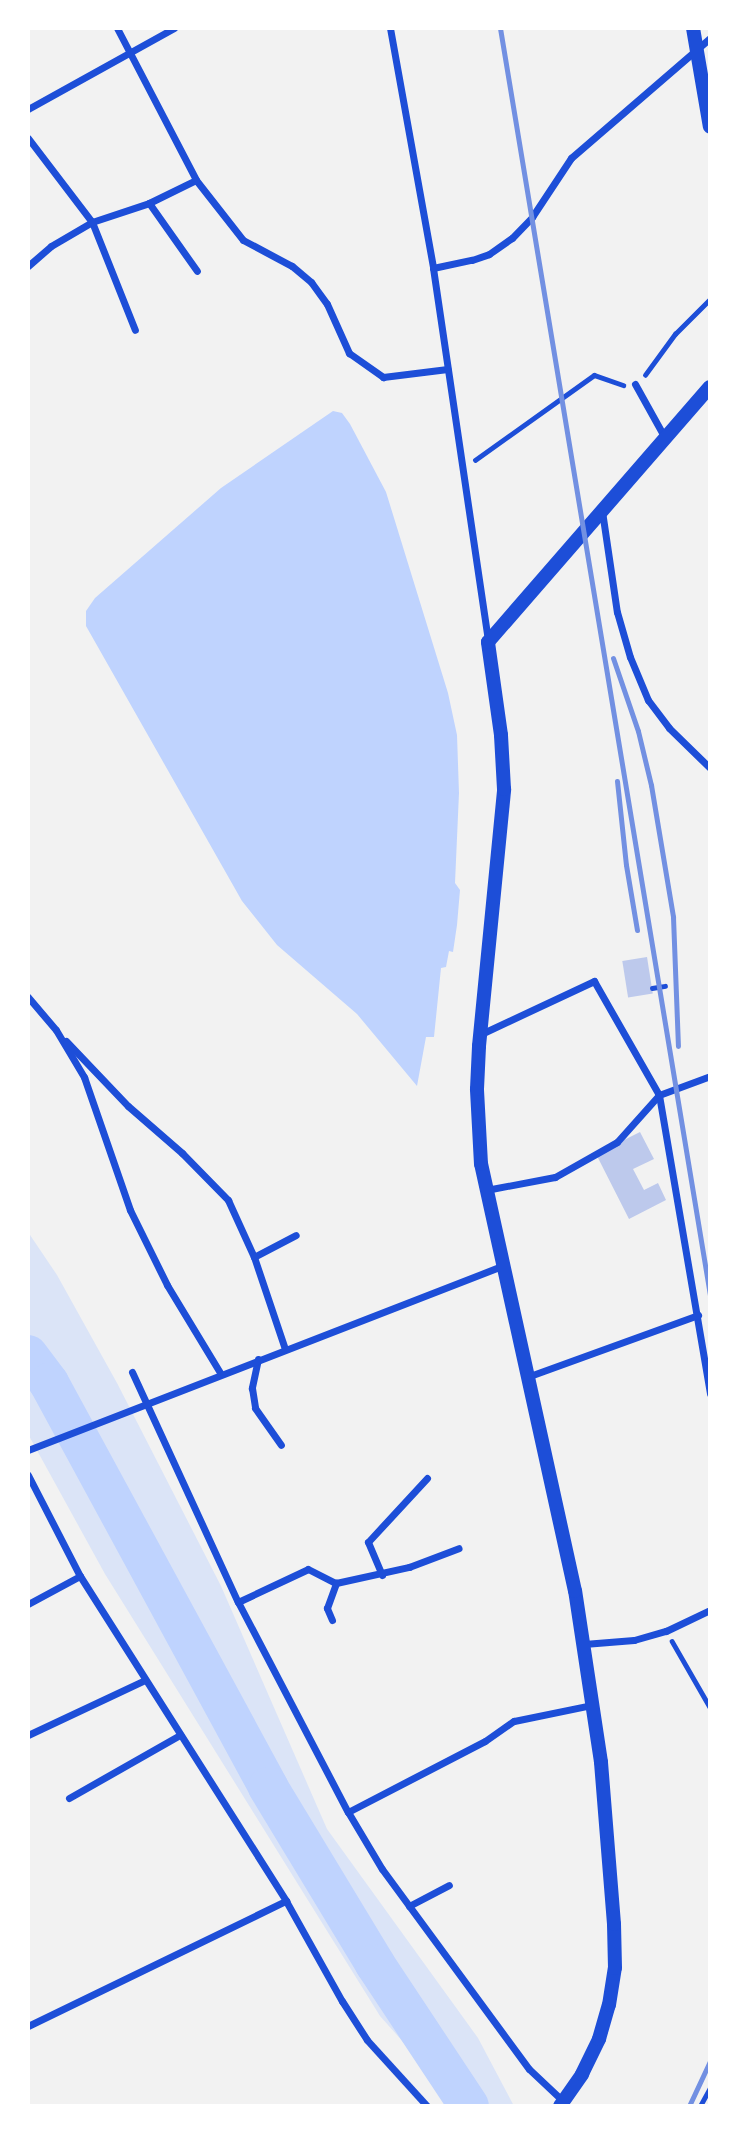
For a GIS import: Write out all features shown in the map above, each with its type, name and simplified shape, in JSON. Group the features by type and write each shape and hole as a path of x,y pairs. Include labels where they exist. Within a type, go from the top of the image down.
{"main road":[{"path":"693,28 710,127"},
{"path":"561,2104 582,2074 599,2039 609,2005 615,1968 608,1830 593,1705 575,1591 485,1190 477,1089 504,789 501,735 488,642 710,387"}],"street":[{"path":"117,28 196,180 243,240 292,266 311,282 327,304 349,353 383,377 448,369"},
{"path":"28,108 174,28"},
{"path":"390,28 433,268 488,642"},
{"path":"433,268 489,254 512,238 532,217 571,158 710,38"},
{"path":"28,138 92,222 135,330"},
{"path":"28,266 51,246 92,222 149,203 196,180"},
{"path":"149,203 197,271"},
{"path":"635,384 665,439"},
{"path":"602,510 617,612 630,657 648,700 669,728 710,768"},
{"path":"481,1034 594,981 659,1095 710,1394"},
{"path":"28,997 128,1106 182,1153 228,1200 254,1257 285,1349"},
{"path":"56,1030 84,1077 130,1210 167,1285 221,1374"},
{"path":"485,1190 555,1177 617,1142 659,1095 710,1076"},
{"path":"254,1257 296,1235"},
{"path":"28,1450 502,1266"},
{"path":"527,1377 698,1315"},
{"path":"258,1359 251,1388 255,1408 281,1445"},
{"path":"132,1372 141,1404 238,1602 348,1812 382,1870 529,2069 561,2104"},
{"path":"28,1475 80,1576 286,1901 367,2040 427,2106"},
{"path":"382,1575 368,1542 427,1478"},
{"path":"238,1602 308,1569 336,1583 382,1575 460,1548"},
{"path":"28,1604 80,1576"},
{"path":"332,1620 327,1608 336,1583"},
{"path":"583,1644 634,1640 666,1631 710,1611"},
{"path":"28,1735 145,1680"},
{"path":"348,1812 485,1741 514,1721 593,1705"},
{"path":"69,1798 180,1735"},
{"path":"409,1906 449,1885"},
{"path":"28,2025 286,1901"}],"path":[{"path":"463,469 594,375 617,386 635,384 650,371 675,334 710,299"},
{"path":"652,988 665,986"},
{"path":"666,1631 710,1707"},
{"path":"701,2106 710,2088"}],"shaded area":[{"path":"28,1232 57,1275 117,1383 221,1586 327,1829 478,2038 514,2106 460,2106 380,2016 105,1574 28,1434"}],"water":[{"path":"333,411 342,413 350,424 386,492 448,693 457,735 459,793 455,883 460,890 457,925 453,952 449,951 446,967 441,968 434,1037 426,1037 417,1086 357,1014 277,945 242,901 86,626 86,611 95,598 221,488"}],"building":[{"path":"647,957 653,994 628,997 622,961"},
{"path":"640,1132 654,1159 633,1169 644,1190 658,1183 666,1200 629,1219 596,1154"}],"waterway":[{"path":"28,1355 49,1383 268,1787 375,1964 469,2106"}],"railway":[{"path":"500,28 710,1295"},
{"path":"613,658 638,731 651,785 673,917 678,1046"},
{"path":"617,781 626,865 637,930"},
{"path":"689,2106 710,2061"}]}
